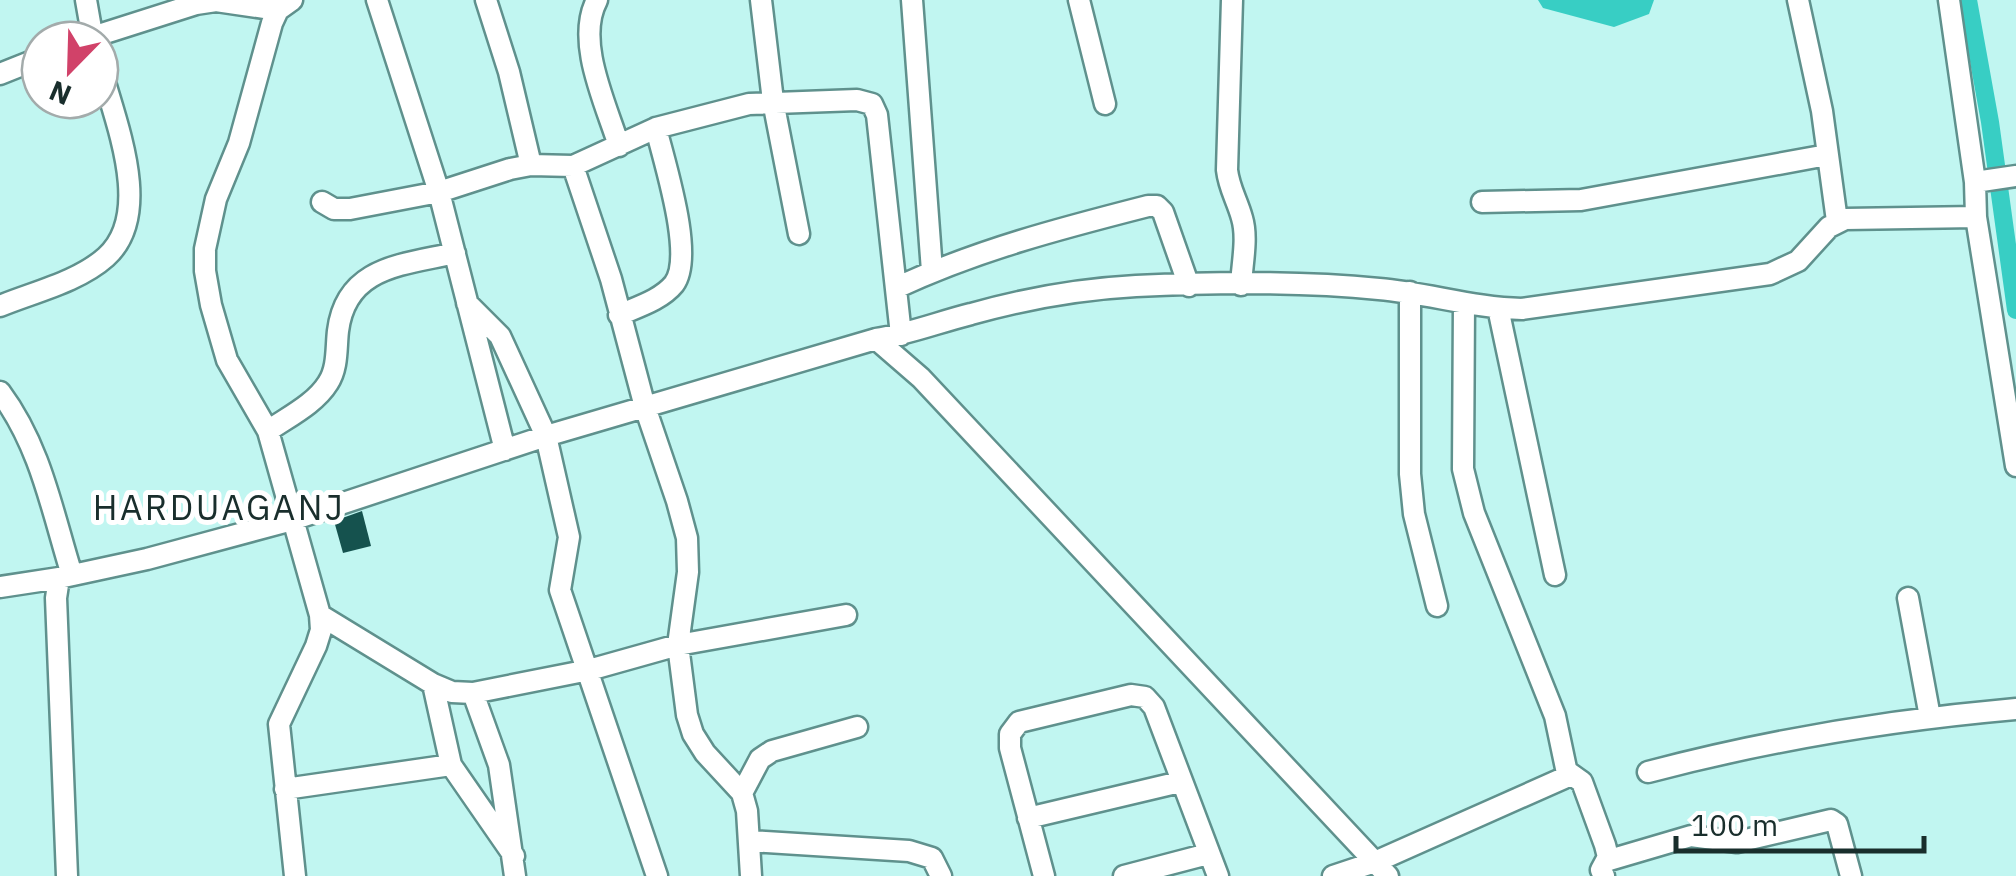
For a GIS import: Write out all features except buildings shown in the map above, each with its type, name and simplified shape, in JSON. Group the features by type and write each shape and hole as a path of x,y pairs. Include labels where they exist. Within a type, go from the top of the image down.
{"street":[{"path":"377,0 439,192 504,450"},
{"path":"486,0 532,165"},
{"path":"596,0 587,28 590,50 619,146"},
{"path":"761,0 773,101 799,234"},
{"path":"912,0 932,271"},
{"path":"1078,0 1105,104"},
{"path":"1232,0 1227,170 1244,230 1241,285"},
{"path":"1798,0 1822,111 1837,222"},
{"path":"1949,0 1979,182 1976,218 2016,466"},
{"path":"120,29 196,2 285,5 216,199 204,270 210,306 227,360 268,431 320,615 316,646 279,724 294,876"},
{"path":"322,202 334,209 350,209 439,192 532,165 572,166 656,128 728,108 773,101 857,100 872,104 877,114 901,335"},
{"path":"0,306 62,282 104,258 128,226 128,173 114,120"},
{"path":"619,315 660,296 676,282 682,264 681,242 656,128"},
{"path":"1482,202 1580,200 1827,155"},
{"path":"572,166 611,279 645,408 678,501 686,538 688,572 678,645 687,715 705,753 742,794 751,876"},
{"path":"1979,182 2015,176"},
{"path":"896,288 1012,241 1157,206 1163,212 1189,286"},
{"path":"0,587 147,559 292,520 546,436 876,339 1054,296 1134,286 1354,286 1522,309 1770,274 1798,261 1837,222 1876,216 1976,218"},
{"path":"268,431 318,396 330,380 342,309 351,292 385,269 455,254"},
{"path":"1410,292 1412,501 1420,549 1438,606"},
{"path":"468,303 500,336 546,436 569,537 560,590 657,876"},
{"path":"1464,303 1465,483 1554,716 1568,772 1582,782 1605,846 1605,869 1691,836 1737,842 1830,820 1836,824 1851,876"},
{"path":"1498,308 1555,575"},
{"path":"876,339 921,378 1382,869"},
{"path":"0,392 41,467 66,577 56,598 67,876"},
{"path":"1908,598 1930,717"},
{"path":"320,615 433,684 452,692 473,693 590,670 678,645 846,615"},
{"path":"433,684 451,765 514,866"},
{"path":"473,693 498,765 514,866"},
{"path":"1044,876 1010,748 1010,734 1020,722 1131,695 1145,698 1154,707 1218,876"},
{"path":"1648,772 1748,746 1930,717 2016,709"},
{"path":"742,794 760,759 772,751 857,727"},
{"path":"285,790 451,765"},
{"path":"1333,876 1382,869 1564,778 1568,772"},
{"path":"1028,818 1180,782"},
{"path":"750,841 909,851 932,858 940,876"},
{"path":"1124,876 1208,854"}],"water":[{"path":"1538,0 1654,0 1649,14 1614,27 1543,8"}],"waterway":[{"path":"1968,0 1990,122 2016,310"}],"district":[{"name":"HARDUAGANJ","path":"219,507"}]}
